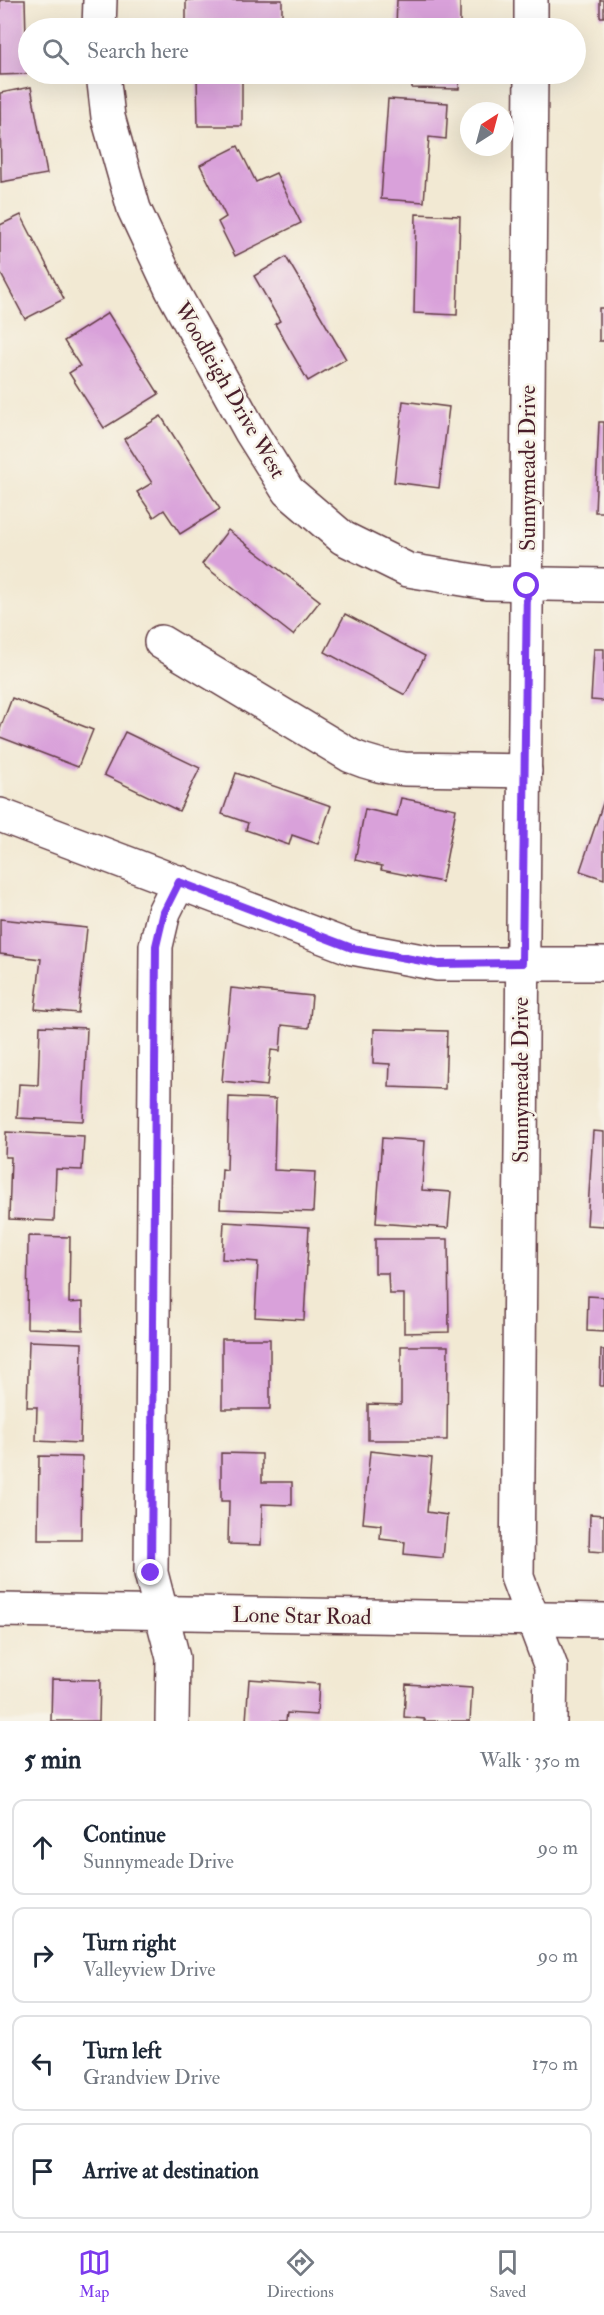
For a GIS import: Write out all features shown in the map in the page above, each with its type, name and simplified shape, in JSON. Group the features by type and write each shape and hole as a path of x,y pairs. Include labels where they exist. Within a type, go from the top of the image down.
{"street":[{"path":"99,18 100,0"},
{"path":"531,0 531,18"},
{"name":"Woodleigh Drive West","path":"104,84 108,117 134,210 172,290 250,432 288,491 343,538 408,570 487,583 527,586 604,585"},
{"name":"Sunnymeade Drive","path":"531,84 517,1577 551,1667 550,1721"},
{"path":"161,642 344,752 372,765 405,770 525,771"},
{"path":"0,815 352,948 438,964 604,964"},
{"path":"172,1721 173,1658 151,1573 156,946 164,912 179,882"},
{"name":"Lone Star Road","path":"0,1610 604,1620"}],"building":[{"path":"0,0 25,0 25,18 18,18 18,74 0,75"},
{"path":"186,0 282,0 282,18 186,18"},
{"path":"397,0 460,0 460,18 396,18"},
{"path":"600,0 604,0 604,17 600,17"},
{"path":"197,84 242,84 242,126 198,126"},
{"path":"412,84 459,84 459,89 412,88"},
{"path":"31,87 47,174 1,182 0,93"},
{"path":"388,99 448,103 446,139 429,137 424,202 381,199"},
{"path":"238,146 256,182 276,173 301,223 235,256 218,222 226,217 200,165"},
{"path":"416,214 460,216 457,315 414,313"},
{"path":"21,215 64,299 25,319 0,272 0,225"},
{"path":"286,257 346,359 308,381 275,324 280,321 254,276"},
{"path":"599,308 604,308 604,341 599,341"},
{"path":"108,313 159,394 104,428 69,373 80,366 64,341"},
{"path":"403,401 449,407 439,488 394,482"},
{"path":"161,416 220,509 180,534 164,510 154,517 137,492 152,483 124,439"},
{"path":"599,422 604,422 604,512 595,512"},
{"path":"228,530 320,601 293,635 202,564"},
{"path":"345,614 425,656 405,695 325,652"},
{"path":"594,649 604,649 604,701 591,700"},
{"path":"12,698 93,730 78,767 0,737 0,729"},
{"path":"125,732 200,768 179,811 104,775"},
{"path":"236,773 331,806 318,844 292,835 289,845 246,830 248,823 222,814"},
{"path":"401,798 456,809 442,882 381,870 382,866 355,860 365,809 397,816"},
{"path":"604,800 604,879 580,871"},
{"path":"0,919 87,928 78,1013 35,1009 41,959 0,954"},
{"path":"231,988 312,996 309,1028 282,1025 280,1051 271,1050 267,1086 222,1081"},
{"path":"40,1026 87,1028 83,1121 17,1118 19,1084 38,1085"},
{"path":"374,1029 447,1031 445,1089 389,1087 390,1064 373,1063"},
{"path":"229,1097 276,1099 274,1170 315,1172 313,1212 220,1209 222,1169 227,1170"},
{"path":"593,1131 604,1132 604,1226 587,1225"},
{"path":"6,1132 84,1136 82,1170 56,1169 54,1221 9,1219 11,1157 5,1157"},
{"path":"382,1138 425,1141 422,1190 451,1192 448,1228 376,1223"},
{"path":"224,1222 309,1227 304,1320 255,1317 258,1262 222,1259"},
{"path":"28,1236 70,1237 69,1303 83,1302 83,1330 27,1328"},
{"path":"375,1239 448,1239 449,1332 404,1333 404,1294 389,1294 388,1273 375,1273"},
{"path":"588,1296 604,1297 604,1332 587,1331"},
{"path":"222,1339 270,1339 270,1409 222,1409"},
{"path":"29,1341 82,1343 80,1443 36,1441 37,1407 27,1407"},
{"path":"401,1346 448,1346 447,1440 368,1440 368,1404 401,1405"},
{"path":"601,1350 604,1350 604,1386 600,1386"},
{"path":"370,1451 432,1458 427,1512 447,1515 443,1558 404,1554 405,1542 380,1539 381,1525 363,1523"},
{"path":"221,1453 262,1454 262,1482 292,1482 292,1505 262,1504 261,1545 228,1544 229,1501 221,1501"},
{"path":"39,1456 82,1457 81,1540 38,1540"},
{"path":"590,1514 604,1515 604,1552 589,1551"},
{"path":"52,1679 100,1680 99,1721 51,1721"},
{"path":"249,1679 319,1684 317,1715 287,1713 286,1721 246,1721"},
{"path":"406,1684 472,1688 470,1721 424,1721 425,1719 404,1717"}],"route":[{"path":"151,1573 156,946 164,912 179,882 352,948 438,964 522,963 527,586"}]}
